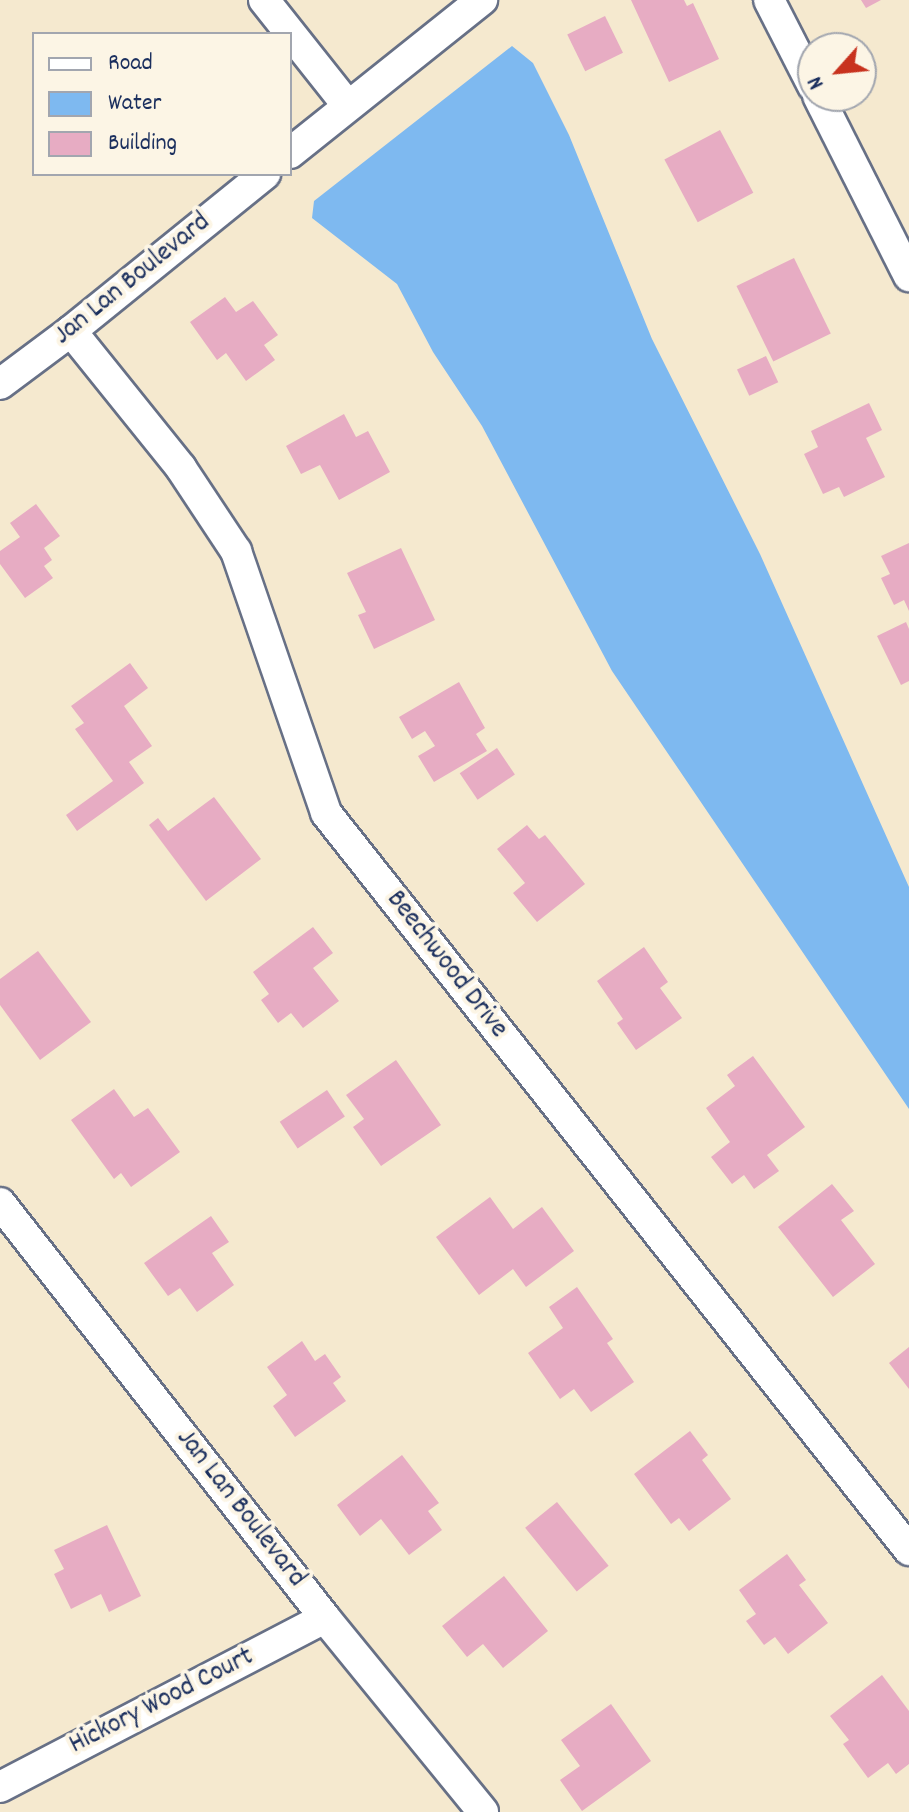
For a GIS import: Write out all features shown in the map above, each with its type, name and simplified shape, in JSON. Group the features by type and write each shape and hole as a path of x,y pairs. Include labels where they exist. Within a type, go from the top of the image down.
{"street":[{"path":"264,0 289,32"},
{"path":"292,151 482,0"},
{"path":"769,0 797,55"},
{"path":"292,35 348,106"},
{"path":"826,112 909,276"},
{"name":"Jan Lan Boulevard","path":"0,384 71,331 263,176"},
{"name":"Beechwood Drive","path":"71,331 181,468 236,551 291,719 326,813 909,1550"},
{"name":"Jan Lan Boulevard","path":"0,1203 325,1618 483,1812"},
{"name":"Hickory Wood Court","path":"0,1787 325,1618"}],"water":[{"path":"512,46 533,63 569,135 652,339 760,554 909,887 909,1109 612,671 482,426 433,352 397,284 312,218 314,201"}],"building":[{"path":"631,0 684,0 687,6 693,3 719,59 669,82"},
{"path":"861,0 881,0 866,8"},
{"path":"605,16 623,53 585,71 567,34"},
{"path":"720,130 753,193 698,222 664,160"},
{"path":"794,258 831,333 773,362 736,286"},
{"path":"225,297 236,312 253,301 278,335 264,345 275,360 246,381 226,353 217,360 190,322"},
{"path":"766,356 778,382 749,396 737,370"},
{"path":"869,403 882,430 866,438 885,477 844,497 839,487 823,494 804,454 818,447 811,431"},
{"path":"344,414 356,437 368,431 390,472 339,500 320,465 301,474 286,446"},
{"path":"36,504 60,536 44,548 52,560 44,566 53,578 25,598 0,564 0,551 20,537 10,523"},
{"path":"909,543 909,611 904,600 894,605 881,578 890,574 881,556"},
{"path":"401,548 435,620 374,649 358,615 366,612 347,573"},
{"path":"906,622 909,629 909,681 901,685 877,636"},
{"path":"130,663 148,688 124,706 152,746 129,762 144,783 77,831 66,815 113,781 75,729 84,723 71,706"},
{"path":"459,682 485,728 476,734 487,751 434,782 418,756 435,746 425,731 412,739 399,717"},
{"path":"497,748 515,775 478,800 460,773"},
{"path":"214,797 261,859 206,901 149,825 158,818 168,831"},
{"path":"527,825 539,839 545,835 585,884 537,922 513,893 525,883 497,849"},
{"path":"313,927 333,953 313,968 339,1001 303,1028 291,1013 278,1023 261,1000 269,994 253,972"},
{"path":"644,947 668,982 660,988 682,1018 636,1050 617,1023 623,1019 597,981"},
{"path":"38,951 91,1022 40,1060 0,1005 0,979"},
{"path":"753,1056 805,1127 767,1155 779,1171 754,1189 744,1175 732,1184 711,1157 730,1142 706,1108 735,1086 727,1075"},
{"path":"396,1060 441,1125 381,1166 353,1127 364,1119 346,1095"},
{"path":"114,1089 134,1117 148,1108 180,1152 131,1187 121,1173 114,1179 71,1120"},
{"path":"327,1090 345,1117 298,1148 280,1122"},
{"path":"832,1184 854,1211 841,1220 875,1264 833,1297 778,1227"},
{"path":"490,1197 513,1229 542,1207 574,1251 526,1287 513,1269 479,1295 436,1237"},
{"path":"211,1216 229,1242 212,1253 234,1285 197,1312 180,1288 168,1296 144,1263"},
{"path":"577,1287 613,1339 607,1343 634,1382 591,1412 574,1389 560,1399 528,1353 563,1328 549,1307"},
{"path":"302,1341 315,1361 325,1354 341,1377 333,1383 346,1401 295,1437 273,1406 287,1395 267,1367"},
{"path":"909,1347 909,1389 889,1363"},
{"path":"690,1431 708,1455 702,1460 731,1499 689,1531 679,1518 671,1524 634,1474"},
{"path":"402,1455 439,1503 428,1511 442,1530 409,1555 381,1519 360,1536 337,1505"},
{"path":"557,1502 609,1566 577,1592 525,1528"},
{"path":"107,1525 141,1596 109,1612 101,1594 71,1609 54,1574 64,1569 54,1550"},
{"path":"787,1554 806,1580 799,1585 828,1623 788,1654 775,1637 764,1645 746,1621 756,1614 739,1590"},
{"path":"504,1576 548,1631 503,1668 483,1644 467,1657 442,1626"},
{"path":"882,1675 909,1711 909,1764 896,1774 888,1763 868,1778 843,1744 849,1740 830,1716"},
{"path":"611,1704 651,1761 582,1811 560,1780 580,1766 561,1740"}]}
